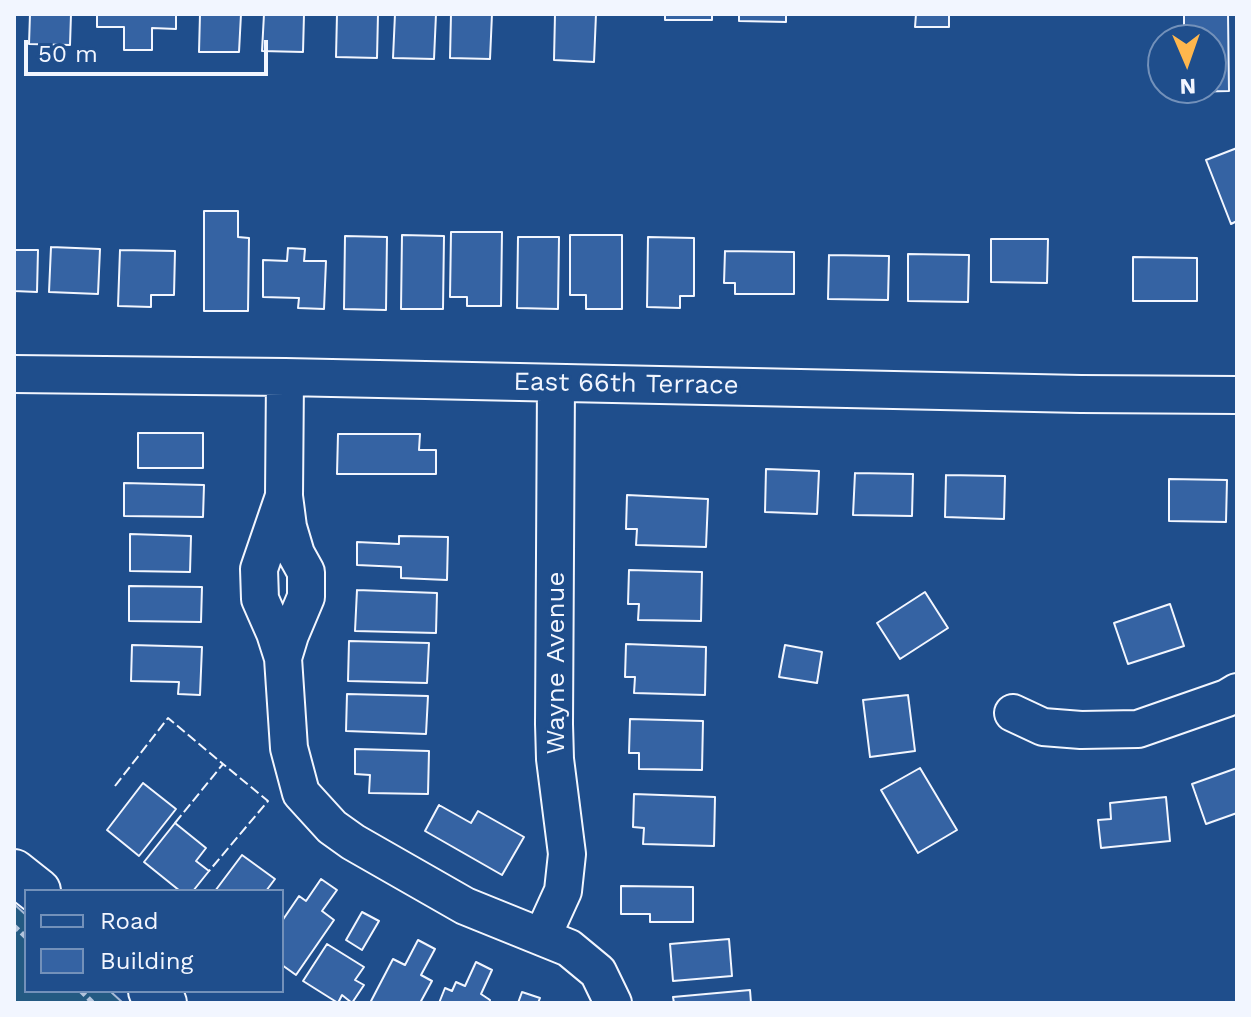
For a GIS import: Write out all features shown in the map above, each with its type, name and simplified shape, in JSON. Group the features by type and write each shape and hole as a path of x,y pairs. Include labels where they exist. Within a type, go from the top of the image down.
{"main road":[{"path":"14,872 35,889"}],"street":[{"name":"East 66th Terrace","path":"14,374 1237,395"},
{"path":"285,377 284,496 259,569 260,599 283,658 289,748 301,793 332,827 353,842 465,906 569,948 598,972 613,1003"},
{"name":"Wayne Avenue","path":"542,937 563,891 567,854 555,759 554,724 556,383"},
{"path":"1013,713 1043,727 1138,729 1237,692"}],"shaded area":[{"path":"14,904 24,913 24,993 112,993 123,1003 14,1003"}],"building":[{"path":"30,14 71,14 70,45 29,44"},
{"path":"97,14 176,14 176,29 152,28 152,50 124,50 124,27 97,27"},
{"path":"200,14 241,14 239,52 199,52"},
{"path":"264,14 304,14 303,52 262,51"},
{"path":"337,14 378,14 377,58 336,57"},
{"path":"395,14 436,14 434,59 393,58"},
{"path":"451,14 492,14 490,59 450,58"},
{"path":"555,14 596,14 594,62 554,60"},
{"path":"665,14 712,14 712,20 665,20"},
{"path":"739,14 786,14 786,22 739,21"},
{"path":"916,14 949,14 949,27 915,27"},
{"path":"1184,14 1228,14 1229,91 1227,24 1184,24"},
{"path":"1237,148 1237,221 1231,224 1206,160"},
{"path":"204,211 238,211 238,237 249,238 248,311 204,311"},
{"path":"451,232 502,232 501,306 467,306 467,297 450,297"},
{"path":"402,235 444,236 443,309 401,309"},
{"path":"570,235 622,235 622,309 586,309 586,295 570,295"},
{"path":"345,236 387,237 386,310 344,309"},
{"path":"518,237 559,237 558,309 517,308"},
{"path":"648,237 694,238 694,296 680,296 680,308 647,307"},
{"path":"991,239 1048,239 1047,283 991,282"},
{"path":"51,247 100,249 98,294 49,292"},
{"path":"288,248 305,249 304,261 326,261 324,309 298,308 299,298 263,297 263,260 287,261"},
{"path":"14,250 38,250 37,292 14,291"},
{"path":"120,250 175,251 174,295 151,295 151,307 118,306"},
{"path":"725,251 794,252 794,294 735,294 735,283 724,283"},
{"path":"908,254 969,255 968,302 908,301"},
{"path":"829,255 889,256 888,300 828,299"},
{"path":"1133,257 1197,258 1197,301 1133,301"},
{"path":"138,433 203,433 203,468 138,468"},
{"path":"338,434 420,434 419,450 436,450 436,474 337,474"},
{"path":"766,469 819,471 817,514 765,512"},
{"path":"855,473 913,474 912,516 853,515"},
{"path":"946,475 1005,476 1004,519 945,517"},
{"path":"1169,479 1227,480 1226,522 1169,521"},
{"path":"124,483 204,485 203,517 124,516"},
{"path":"627,495 708,499 706,547 636,545 637,529 626,529"},
{"path":"130,534 191,536 190,572 130,571"},
{"path":"399,536 448,537 447,580 401,578 401,567 357,565 357,542 399,544"},
{"path":"629,570 702,572 701,621 638,620 639,604 628,604"},
{"path":"129,586 202,587 201,622 129,621"},
{"path":"357,590 437,593 436,633 355,631"},
{"path":"925,592 948,628 900,659 877,623"},
{"path":"1170,604 1184,646 1128,664 1114,623"},
{"path":"349,641 429,643 427,683 348,681"},
{"path":"626,644 706,647 705,695 634,693 635,677 625,677"},
{"path":"132,645 202,647 200,695 178,694 179,682 131,681"},
{"path":"785,645 822,652 817,683 779,677"},
{"path":"347,694 428,696 426,734 346,731"},
{"path":"908,695 915,751 870,757 863,700"},
{"path":"630,719 703,721 702,770 639,769 639,753 629,753"},
{"path":"355,749 429,751 428,794 369,793 370,775 355,774"},
{"path":"920,768 957,830 918,853 881,790"},
{"path":"1237,768 1237,813 1206,824 1192,784"},
{"path":"143,783 176,809 139,856 107,830"},
{"path":"634,794 715,797 714,846 643,844 644,828 633,827"},
{"path":"1166,797 1170,841 1101,848 1098,820 1111,819 1110,803"},
{"path":"439,805 471,823 478,811 524,837 502,875 425,831"},
{"path":"175,823 206,848 196,861 209,871 195,889 178,889 144,862"},
{"path":"242,855 275,879 268,889 216,889"},
{"path":"321,879 337,890 322,911 334,920 296,975 284,966 284,918 299,896 306,901"},
{"path":"621,886 693,887 693,922 650,922 650,914 621,914"},
{"path":"362,912 379,921 362,950 346,940"},
{"path":"729,939 732,976 673,981 670,944"},
{"path":"418,940 435,949 421,975 432,981 420,1003 370,1003 393,959 405,965"},
{"path":"327,944 364,967 355,980 364,985 352,1003 342,995 338,1003 303,981"},
{"path":"476,962 492,970 481,994 490,1000 489,1003 439,1003 445,988 452,991 456,982 465,986"},
{"path":"750,990 751,1003 674,1003 673,997"},
{"path":"522,992 540,998 538,1003 518,1003"}],"fence":[{"path":"115,786 168,718 223,764"},
{"path":"175,823 223,764 268,801 209,871"}]}
